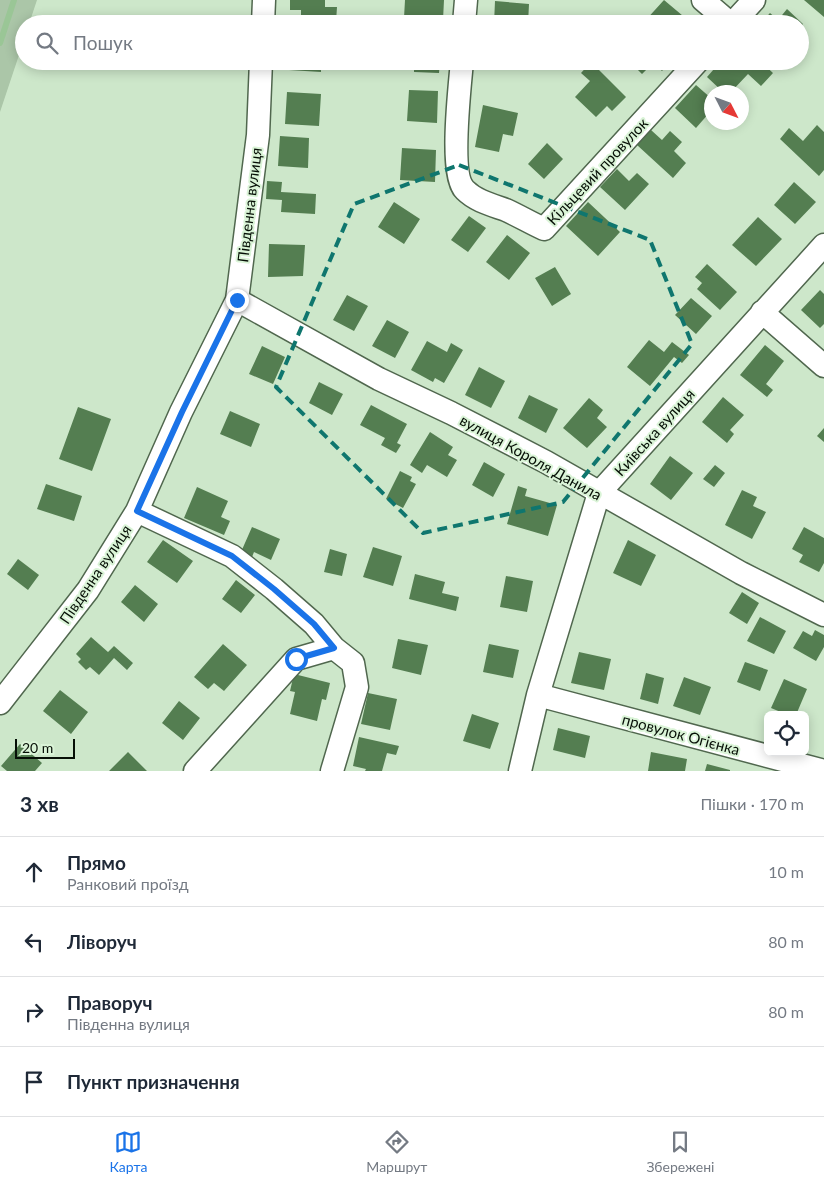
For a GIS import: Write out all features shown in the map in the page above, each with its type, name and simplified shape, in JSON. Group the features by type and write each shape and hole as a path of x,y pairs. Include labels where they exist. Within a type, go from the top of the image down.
{"street":[{"path":"263,15 264,0"},
{"path":"465,15 466,0"},
{"path":"703,0 720,15"},
{"path":"740,15 754,0"},
{"name":"Південна вулиця","path":"0,703 88,590 137,511 182,412 237,300 258,135 261,70"},
{"name":"Кільцевий провулок","path":"461,70 456,148 458,178 464,190 480,200 508,211 544,229 690,70"},
{"name":"Київська вулиця","path":"520,771 538,695 598,493 824,246"},
{"name":"вулиця Короля Данила","path":"237,300 379,379 546,462 741,573 824,615"},
{"path":"762,312 824,366"},
{"path":"137,511 232,556 314,624 334,648 353,664 357,687 332,771"},
{"path":"195,771 296,659 334,648"},
{"name":"провулок Огієнка","path":"538,695 824,771"}],"highlighted area":[{"path":"459,165 650,240 692,344 563,502 423,533 276,387 354,204"}],"green space":[{"path":"0,0 37,0 32,15 15,15 15,67 0,112"}],"building":[{"path":"290,0 325,0 325,7 337,7 336,15 301,15 301,10 290,10"},
{"path":"405,0 444,0 443,15 404,15"},
{"path":"664,0 682,15 650,15"},
{"path":"804,0 824,0 824,17"},
{"path":"495,1 529,4 528,15 494,15"},
{"path":"787,9 793,15 782,15"},
{"path":"289,70 321,70 321,72"},
{"path":"414,70 439,70 439,73 414,72"},
{"path":"584,70 599,70 626,97 612,111 607,106 596,117 575,97 590,81 581,73"},
{"path":"638,70 646,70 642,74"},
{"path":"713,70 770,70 773,73 761,86 748,74 738,85 716,85 707,77"},
{"path":"696,85 704,92 704,119 696,128 675,108"},
{"path":"409,90 438,91 437,123 407,121"},
{"path":"287,92 321,94 319,126 285,124"},
{"path":"483,105 518,113 513,136 503,134 499,152 475,147"},
{"path":"817,125 824,132 824,170 819,176 780,139 789,128 803,141"},
{"path":"651,130 662,140 670,131 682,142 674,151 686,163 673,178 637,145"},
{"path":"280,136 309,138 308,168 278,166"},
{"path":"547,143 563,159 544,179 528,164"},
{"path":"402,148 436,150 435,182 400,180"},
{"path":"617,169 629,181 637,173 649,184 625,210 600,187"},
{"path":"267,181 282,182 281,192 316,194 315,214 281,212 282,200 266,199"},
{"path":"794,182 816,202 795,224 774,205"},
{"path":"394,202 420,219 404,244 378,227"},
{"path":"588,202 620,232 598,256 566,226"},
{"path":"469,216 486,228 468,252 451,240"},
{"path":"758,217 782,239 756,266 732,245"},
{"path":"507,235 530,253 509,280 486,262"},
{"path":"269,244 305,245 303,276 268,277"},
{"path":"707,264 737,292 720,310 697,289 702,283 695,277"},
{"path":"555,267 571,294 552,306 535,278"},
{"path":"820,290 824,294 824,324 820,328 801,310"},
{"path":"347,295 368,306 354,331 333,320"},
{"path":"691,298 712,316 696,334 675,315"},
{"path":"387,320 409,332 395,358 372,346"},
{"path":"649,340 664,352 672,342 689,355 682,363 674,357 650,386 627,367"},
{"path":"427,341 447,352 451,343 463,350 444,383 435,378 433,382 411,370"},
{"path":"765,345 784,361 766,384 773,390 767,397 740,375"},
{"path":"262,346 285,357 273,384 249,374"},
{"path":"479,367 505,381 491,408 465,395"},
{"path":"319,382 343,394 332,415 309,403"},
{"path":"529,395 558,409 546,433 518,418"},
{"path":"723,397 744,415 730,430 734,434 727,443 702,422"},
{"path":"589,398 603,410 597,418 607,427 587,448 563,428"},
{"path":"371,405 407,424 397,443 401,445 396,453 381,445 385,438 360,425"},
{"path":"78,407 111,419 92,471 59,459"},
{"path":"230,411 260,424 251,447 220,434"},
{"path":"824,428 824,442 817,436"},
{"path":"430,432 453,447 448,455 457,460 447,477 427,465 422,473 410,465"},
{"path":"670,456 693,473 671,500 650,484"},
{"path":"484,462 505,474 493,497 472,485"},
{"path":"715,465 725,473 714,487 703,479"},
{"path":"400,471 412,477 410,481 416,484 403,508 386,499"},
{"path":"46,484 82,496 74,521 37,509"},
{"path":"518,486 527,489 525,496 557,505 548,536 507,524"},
{"path":"197,487 228,501 221,517 230,521 224,535 184,518"},
{"path":"742,490 757,497 753,506 766,512 752,539 725,525"},
{"path":"252,527 280,539 271,560 254,552 252,557 241,552"},
{"path":"804,527 824,538 824,563 819,572 799,562 803,555 792,549"},
{"path":"163,540 193,561 177,583 147,562"},
{"path":"628,540 656,555 641,586 613,573"},
{"path":"373,547 402,556 393,586 363,577"},
{"path":"330,549 347,554 342,576 324,572"},
{"path":"18,559 39,575 28,590 7,574"},
{"path":"415,574 445,582 442,593 459,597 456,611 409,599"},
{"path":"506,576 533,581 527,612 500,607"},
{"path":"236,580 255,595 241,613 222,599"},
{"path":"135,585 158,604 144,622 121,602"},
{"path":"742,592 759,603 747,624 729,613"},
{"path":"760,617 786,631 774,654 747,641"},
{"path":"815,630 824,635 824,647 816,661 793,648 803,631 812,636"},
{"path":"91,637 108,652 114,646 133,663 127,670 114,658 99,675 90,667 86,670 78,662 81,659 76,654"},
{"path":"398,639 428,645 421,675 392,668"},
{"path":"223,644 247,665 224,691 214,683 208,689 194,677"},
{"path":"489,644 519,650 513,678 483,672"},
{"path":"579,652 611,659 604,690 571,683"},
{"path":"745,662 768,670 760,691 737,682"},
{"path":"646,673 664,678 658,704 640,699"},
{"path":"294,674 330,683 326,700 322,699 317,721 290,714 295,692 290,691"},
{"path":"684,677 711,687 700,715 673,706"},
{"path":"784,679 807,689 798,711 778,711 771,708"},
{"path":"60,690 88,712 71,734 43,711"},
{"path":"368,693 397,699 390,730 361,724"},
{"path":"179,701 200,718 183,740 162,723"},
{"path":"472,714 499,723 490,749 463,741"},
{"path":"558,728 590,736 585,758 553,750"},
{"path":"359,737 399,746 396,755 387,753 382,771 365,771 366,769 353,766"},
{"path":"20,744 42,763 35,771 7,771 1,766"},
{"path":"128,752 147,771 109,771"},
{"path":"651,752 687,759 685,771 648,771"},
{"path":"707,764 730,770 730,771 705,771"}],"waterway":[{"path":"0,43 14,0"}],"route":[{"path":"237,300 182,412 137,511 232,556 314,624 334,648 296,659"}]}
